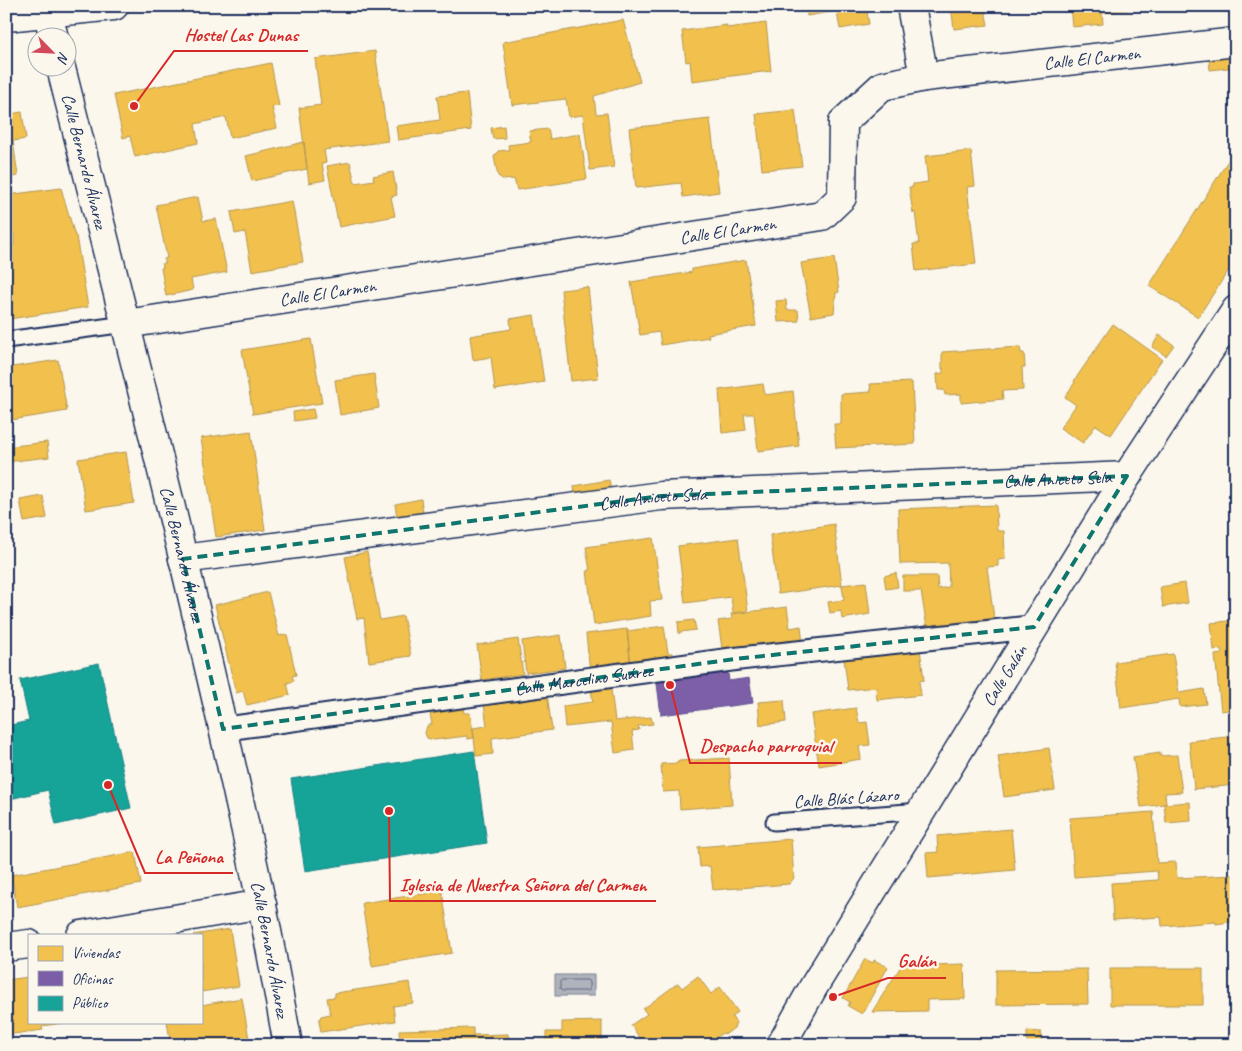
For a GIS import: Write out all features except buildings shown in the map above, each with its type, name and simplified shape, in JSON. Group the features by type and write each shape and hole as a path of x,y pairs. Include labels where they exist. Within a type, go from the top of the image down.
{"street":[{"path":"6,17 49,18 114,6"},
{"path":"911,6 924,77"},
{"name":"Calle El Carmen","path":"126,324 822,216 842,197 843,122 882,86 924,77 1236,42"},
{"name":"Calle Bernardo Álvarez","path":"64,78 126,324 223,729 262,904 288,1045"},
{"name":"Calle Galán","path":"781,1045 814,986 1128,476 1236,310"},
{"name":"Calle Aniceto Sela","path":"183,559 661,496 1128,476"},
{"name":"Calle Marcelino Suárez","path":"223,729 735,659 1034,628"},
{"path":"87,934 262,904"},
{"path":"6,948 28,944"}],"lane":[{"path":"6,340 126,324"},
{"name":"Calle Blás Lázaro","path":"774,822 921,811"}],"highlighted area":[{"path":"1127,476 1034,627 735,659 223,729 183,559 661,496"}],"water":[{"path":"555,975 594,975 594,996 555,996"}],"place":[{"name":"Hostel Las Dunas","path":"134,106"},
{"name":"Despacho parroquial","path":"670,685"},
{"name":"La Peñona","path":"108,785"},
{"name":"Iglesia de Nuestra Señora del Carmen","path":"389,811"},
{"name":"Galán","path":"833,997"}]}
